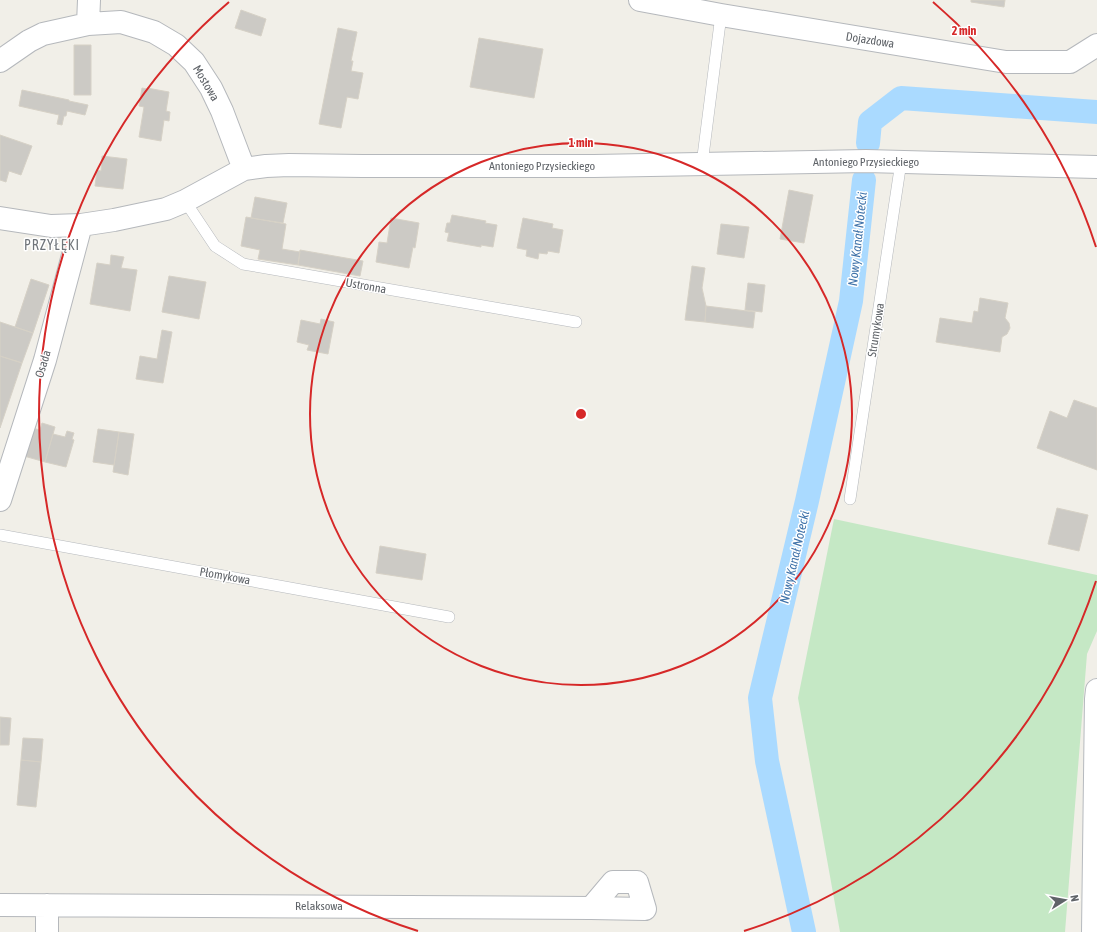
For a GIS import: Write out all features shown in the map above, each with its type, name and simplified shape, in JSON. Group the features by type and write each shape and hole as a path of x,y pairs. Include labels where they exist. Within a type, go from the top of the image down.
{"street":[{"path":"88,24 89,0"},
{"name":"Dojazdowa","path":"640,0 721,15 1006,62 1070,62 1097,45"},
{"name":"Mostowa","path":"0,61 29,41 43,34 88,24 120,22 154,32 176,45 194,62 211,88 222,111 244,169"},
{"name":"Antoniego Przysieckiego","path":"0,218 51,226 81,225 114,220 166,209 185,201 244,169 266,166 594,166 866,161 1097,167"},
{"name":"Osada","path":"0,500 45,360 81,225"},
{"path":"1093,932 1097,690"},
{"name":"Relaksowa","path":"0,904 591,908"},
{"path":"46,905 47,932"}],"lane":[{"path":"702,164 721,15"},
{"name":"Strumykowa","path":"850,499 901,162"},
{"name":"Ustronna","path":"185,201 215,246 243,264 576,322"},
{"name":"Płomykowa","path":"0,535 449,616"}],"green space":[{"path":"834,519 1097,575 1097,631 1087,654 1065,932 840,932 798,698"}],"building":[{"path":"971,0 1005,0 1004,7 971,2"},
{"path":"241,10 266,19 261,36 235,28"},
{"path":"338,28 357,32 351,61 353,61 351,71 363,73 358,99 347,97 341,128 319,124"},
{"path":"479,38 543,49 534,98 470,87"},
{"path":"74,45 91,45 91,95 74,95"},
{"path":"142,88 169,92 166,111 170,112 169,121 164,120 161,141 139,137 144,107 139,106"},
{"path":"22,90 88,105 85,115 67,111 62,125 57,124 59,115 19,106"},
{"path":"0,135 32,146 21,175 9,171 6,182 0,180"},
{"path":"102,156 127,159 123,189 95,186 97,170 101,171"},
{"path":"789,190 813,195 804,243 780,239"},
{"path":"255,197 287,203 283,223 251,218"},
{"path":"452,215 486,221 485,223 497,225 493,247 481,245 481,247 447,241 449,233 445,232 447,223 450,223"},
{"path":"246,217 286,224 282,249 300,252 298,265 258,259 260,250 241,246"},
{"path":"391,218 419,223 415,248 413,247 409,268 376,262 379,242 387,243"},
{"path":"523,218 553,224 552,228 563,230 559,253 548,251 547,254 539,253 538,259 526,256 527,250 517,248"},
{"path":"721,224 749,227 744,258 717,254"},
{"path":"300,250 363,261 360,276 298,265"},
{"path":"111,255 124,257 121,268 137,270 130,311 90,304 97,263 110,265"},
{"path":"692,266 705,268 702,288 706,306 705,322 685,320"},
{"path":"169,276 206,282 199,319 162,312"},
{"path":"31,279 49,285 33,333 15,327"},
{"path":"748,283 765,285 762,312 745,310"},
{"path":"980,298 1008,303 1005,318 1009,323 1010,328 1007,334 1002,337 1000,352 936,342 940,318 972,323 974,311 978,312"},
{"path":"706,306 755,312 753,328 705,322"},
{"path":"321,319 334,322 328,354 307,350 309,345 297,342 301,320 320,324"},
{"path":"0,322 33,333 22,363 0,356"},
{"path":"162,330 172,332 163,383 136,379 140,356 157,359"},
{"path":"0,356 22,363 0,428"},
{"path":"1074,400 1097,408 1097,470 1037,448 1050,411 1067,418"},
{"path":"42,423 55,427 45,462 24,456 32,428 40,430"},
{"path":"98,429 119,432 114,465 93,462"},
{"path":"67,431 74,433 72,439 74,440 66,467 45,462 53,434 65,437"},
{"path":"119,432 134,434 128,475 113,472"},
{"path":"1057,508 1088,515 1079,551 1048,544"},
{"path":"380,546 426,554 422,580 376,573"},
{"path":"0,717 11,718 9,745 0,745"},
{"path":"23,738 43,739 41,762 21,760"},
{"path":"21,760 41,762 36,807 17,805"}],"waterway":[{"name":"Nowy Kanał Notecki","path":"868,143 870,122 901,98 1097,112"},
{"name":"Nowy Kanał Notecki","path":"804,932 767,761 760,698 807,501 851,301 864,180"}],"district":[{"name":"PRZYŁĘKI","path":"52,245"}]}
